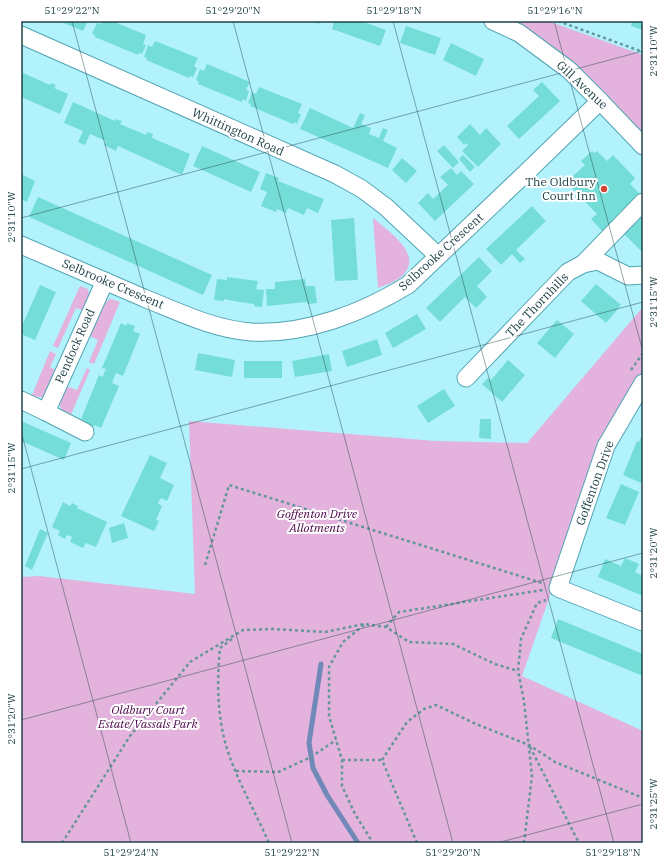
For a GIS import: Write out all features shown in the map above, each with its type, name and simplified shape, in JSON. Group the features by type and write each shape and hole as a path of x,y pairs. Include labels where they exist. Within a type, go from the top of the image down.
{"street":[{"name":"Gill Avenue","path":"493,21 519,33 569,70 643,146"},
{"name":"Whittington Road","path":"21,35 335,174 362,189 386,207 438,256"},
{"name":"Selbrooke Crescent","path":"21,245 205,323 250,332 280,331 304,328 350,314 384,300 408,285 600,101"},
{"path":"583,264 643,202"},
{"name":"The Thornhills","path":"466,378 568,272 583,264 598,261 628,276 643,275"},
{"name":"Pendock Road","path":"46,412 105,281"},
{"name":"Goffenton Drive","path":"555,593 606,446 643,383"},
{"path":"21,400 85,432"},
{"path":"555,593 643,622"}],"path":[{"path":"558,21 643,52"},
{"path":"205,565 229,485 555,593"},
{"path":"386,627 398,612 555,593"},
{"path":"524,843 532,776 524,701 518,671 521,639 537,603 555,593"},
{"path":"62,843 130,736 190,662 243,630 273,629 324,632 364,624 386,627 409,642 453,644 495,664 518,671"},
{"path":"364,624 343,642 329,667 329,716 342,760 342,786 354,814 373,843"},
{"path":"243,630 220,648 218,698 225,742 236,772 269,843"},
{"path":"382,760 407,722 424,708 436,705 476,724 529,744 555,762 643,798"},
{"path":"236,772 278,772 311,757 336,740"},
{"path":"529,744 579,843"},
{"path":"342,760 382,760"},
{"path":"382,760 417,843"}],"green space":[{"path":"513,21 548,21 643,55 643,135 561,52"},
{"path":"373,218 401,243 409,259 408,267 401,277 378,288"},
{"path":"80,286 88,289 89,294 82,310 76,308 58,348 53,346"},
{"path":"111,299 120,302 94,364 89,362 98,340 88,335 99,309 106,301"},
{"name":"Oldbury Court Estate/Vassals Park","path":"643,307 643,374 605,438 522,676 643,731 643,843 21,843 21,577 39,576 195,594 189,421 436,441 527,443"},
{"path":"50,351 56,354 50,367 55,370 50,385 44,395 42,397 37,397 32,395"},
{"path":"87,368 90,370 70,417 62,412 59,402 66,386 77,390"}],"building":[{"path":"59,21 88,21 83,31"},
{"path":"102,21 112,21 146,35 143,44 146,45 142,54 139,53 138,55 95,37 95,35 92,34 97,23 101,24"},
{"path":"310,21 320,21 319,24"},
{"path":"334,21 361,21 386,30 380,46 332,29"},
{"path":"628,21 643,21 643,30 631,26 632,23"},
{"path":"406,26 441,38 435,55 400,43"},
{"path":"155,41 198,58 194,66 197,68 193,77 190,76 189,78 146,60 147,58 144,57 148,45 152,47"},
{"path":"451,43 484,59 476,76 443,60"},
{"path":"207,64 250,82 246,90 249,91 246,101 243,99 242,102 198,84 199,82 196,80 200,69 204,71"},
{"path":"21,72 50,85 51,83 56,85 54,88 68,94 60,114 21,97"},
{"path":"542,82 560,101 519,139 507,126 539,96 533,90"},
{"path":"259,87 302,104 298,113 301,114 297,124 294,122 293,124 250,106 251,104 248,103 252,92 256,94"},
{"path":"73,102 115,121 116,119 122,121 120,124 146,135 147,132 153,134 152,138 190,154 182,175 118,146 116,151 104,145 106,141 90,134 85,145 78,142 83,131 64,123"},
{"path":"310,108 353,128 360,113 365,115 361,124 371,128 369,134 379,138 383,128 388,130 383,141 397,148 388,168 300,129"},
{"path":"470,124 480,135 486,128 501,144 478,167 462,151 468,145 466,143 464,145 457,137"},
{"path":"444,145 459,162 453,168 437,151"},
{"path":"202,146 260,172 251,192 193,166"},
{"name":"The Oldbury Court Inn","path":"592,151 594,153 597,151 607,161 613,155 635,178 630,184 640,194 602,231 591,219 597,214 566,182 585,165 581,161"},
{"path":"463,155 475,167 470,172 459,159"},
{"path":"402,158 417,171 406,183 392,170"},
{"path":"451,168 457,175 461,171 474,184 435,221 418,203 428,193 433,199 448,185 440,177"},
{"path":"266,173 279,178 278,181 324,199 318,213 307,208 304,215 288,208 286,213 277,209 276,212 261,206 267,192 260,189"},
{"path":"21,174 35,181 27,202 21,199"},
{"path":"38,197 212,275 203,295 29,217"},
{"path":"532,206 546,221 516,250 525,259 520,263 512,254 501,265 486,249"},
{"path":"636,213 643,220 643,253 620,230"},
{"path":"354,218 358,280 335,281 331,220"},
{"path":"479,257 492,271 477,286 487,297 476,308 465,297 440,322 426,308"},
{"path":"227,277 258,281 256,289 264,290 262,307 254,306 254,304 224,299 224,301 214,300 217,279 227,280"},
{"path":"305,279 306,286 315,286 317,303 307,304 307,302 267,306 266,289 275,289 275,282"},
{"path":"596,284 621,305 606,323 581,301"},
{"path":"40,285 56,292 35,340 21,334 21,328"},
{"path":"417,314 426,329 393,348 385,333"},
{"path":"557,320 574,334 555,358 537,343"},
{"path":"121,323 126,326 127,323 135,326 133,331 140,334 123,376 116,373 112,383 119,386 101,428 94,425 92,430 83,426 85,421 81,419 99,375 103,377 106,369 102,368"},
{"path":"377,339 382,355 347,367 342,351"},
{"path":"198,353 235,360 232,377 195,370"},
{"path":"329,354 332,371 295,377 292,361"},
{"path":"508,360 525,375 502,402 482,384 488,378 491,380"},
{"path":"244,361 282,361 282,378 244,378"},
{"path":"444,389 455,406 428,423 417,406"},
{"path":"480,419 491,419 491,439 479,438"},
{"path":"21,421 71,443 64,460 21,441"},
{"path":"641,437 643,438 643,478 641,483 623,475 637,441 639,442"},
{"path":"150,455 167,463 160,478 174,485 167,501 161,498 158,503 162,506 156,520 159,521 154,531 121,516"},
{"path":"621,484 639,492 625,525 606,518"},
{"path":"63,502 70,506 72,503 78,506 77,508 107,522 96,547 86,543 83,548 70,542 72,537 67,535 65,539 58,535 60,531 52,527"},
{"path":"124,523 128,538 112,543 109,528"},
{"path":"40,529 48,533 32,570 25,566"},
{"path":"625,558 639,564 635,572 643,576 643,596 598,577 605,559 621,566"},
{"path":"558,619 643,654 643,676 551,638"}],"waterway":[{"path":"321,664 309,743 313,768 327,795 358,843"}],"place":[{"name":"The Oldbury Court Inn","path":"604,189"}],"park label":[{"name":"Goffenton Drive Allotments","path":"317,521"}]}
